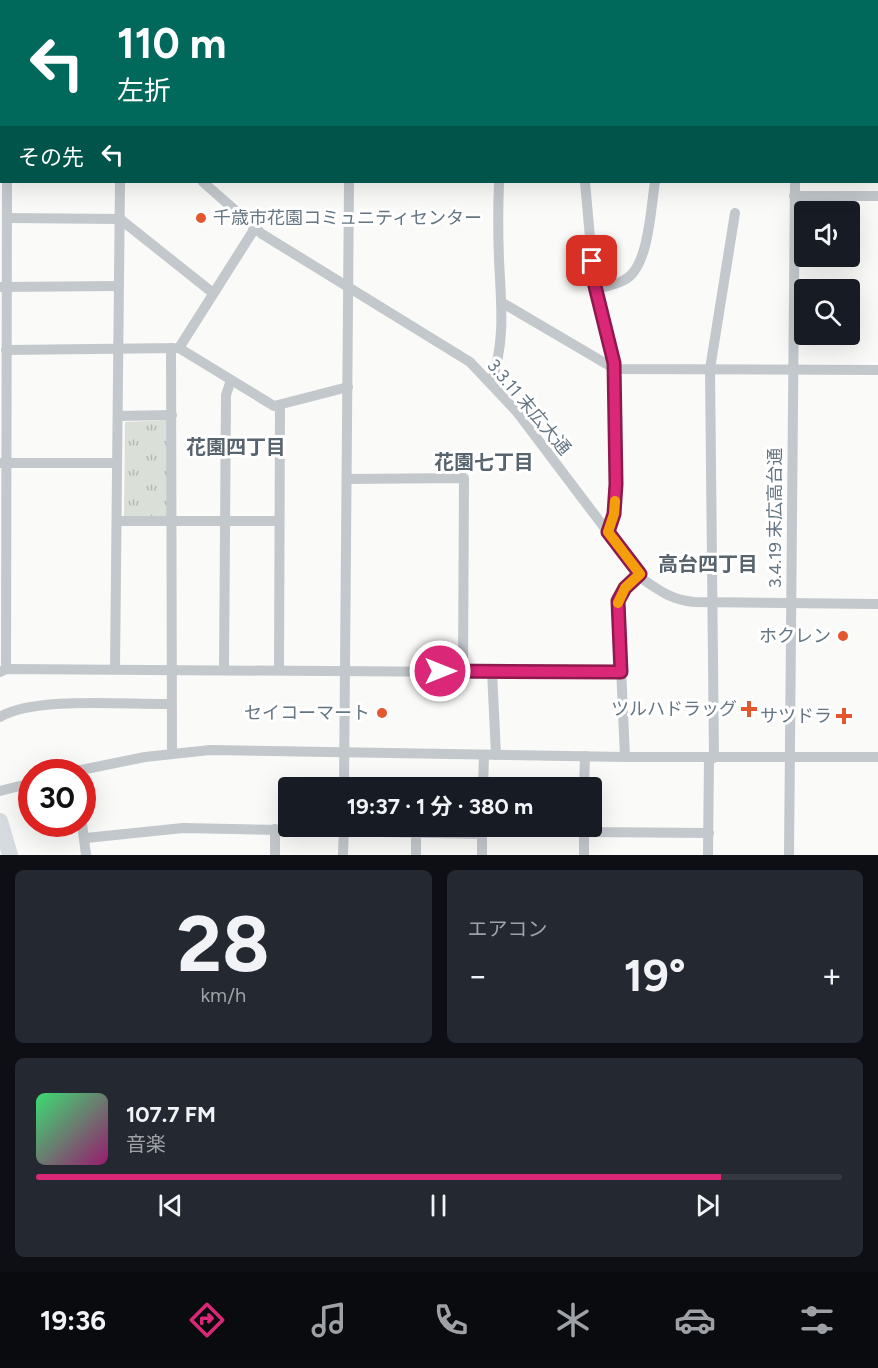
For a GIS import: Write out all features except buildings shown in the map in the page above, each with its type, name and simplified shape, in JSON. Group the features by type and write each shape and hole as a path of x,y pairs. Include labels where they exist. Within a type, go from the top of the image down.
{"highway":[{"path":"0,821 10,855"}],"street":[{"path":"7,183 3,287 6,350 3,463 3,670 621,672"},
{"path":"115,669 120,183"},
{"name":"3.3.11 末広大通","path":"203,183 255,228 281,247 470,362 517,412 640,574 664,594 677,600 714,602 878,604"},
{"path":"344,777 350,183"},
{"path":"491,382 499,360 500,183"},
{"path":"585,183 595,289 615,369 616,484 614,514 608,532"},
{"path":"595,289 629,278 638,268 644,248 655,183"},
{"name":"3.4.19 末広高台通","path":"789,855 795,183"},
{"path":"794,196 878,196"},
{"path":"708,855 714,602 710,369 735,213"},
{"path":"7,218 120,219 213,293"},
{"path":"172,753 170,669 174,521 172,415 175,348 255,228"},
{"path":"3,287 119,286"},
{"path":"501,302 615,369 878,370"},
{"path":"6,350 175,348 274,406 348,387"},
{"path":"224,670 226,395 231,380"},
{"path":"279,670 280,405"},
{"path":"118,416 172,415"},
{"path":"3,463 117,463"},
{"path":"347,480 464,478 464,671"},
{"path":"117,521 279,521"},
{"path":"625,757 618,601 625,588 640,574"},
{"path":"492,671 496,755"},
{"path":"0,717 11,710 34,705 171,704"},
{"path":"96,767 172,753 210,750 712,758 878,757"},
{"path":"483,755 483,777"},
{"path":"584,777 585,756"},
{"path":"0,791 18,786"},
{"path":"86,855 86,838 183,828 278,829"},
{"path":"275,829 275,855"},
{"path":"602,830 709,833"},
{"path":"344,837 344,855"},
{"path":"416,837 416,855"},
{"path":"482,837 482,855"},
{"path":"584,837 584,855"}],"green space":[{"path":"169,420 171,516 124,516 125,422"}],"slow traffic":[{"path":"615,501 614,514 608,532 640,574 625,588 618,603"}],"place":[{"name":"千歳市花園コミュニティセンター","path":"201,218"},
{"name":"ホクレン","path":"843,636"},
{"name":"ツルハドラッグ","path":"749,709"},
{"name":"セイコーマート","path":"382,713"},
{"name":"サツドラ","path":"844,716"}],"district":[{"name":"花園四丁目","path":"236,447"},
{"name":"花園七丁目","path":"484,462"},
{"name":"高台四丁目","path":"708,564"}],"route":[{"path":"440,671 621,672 618,601 625,588 640,574 608,532 614,514 616,484 614,363 594,282 592,261"}]}
